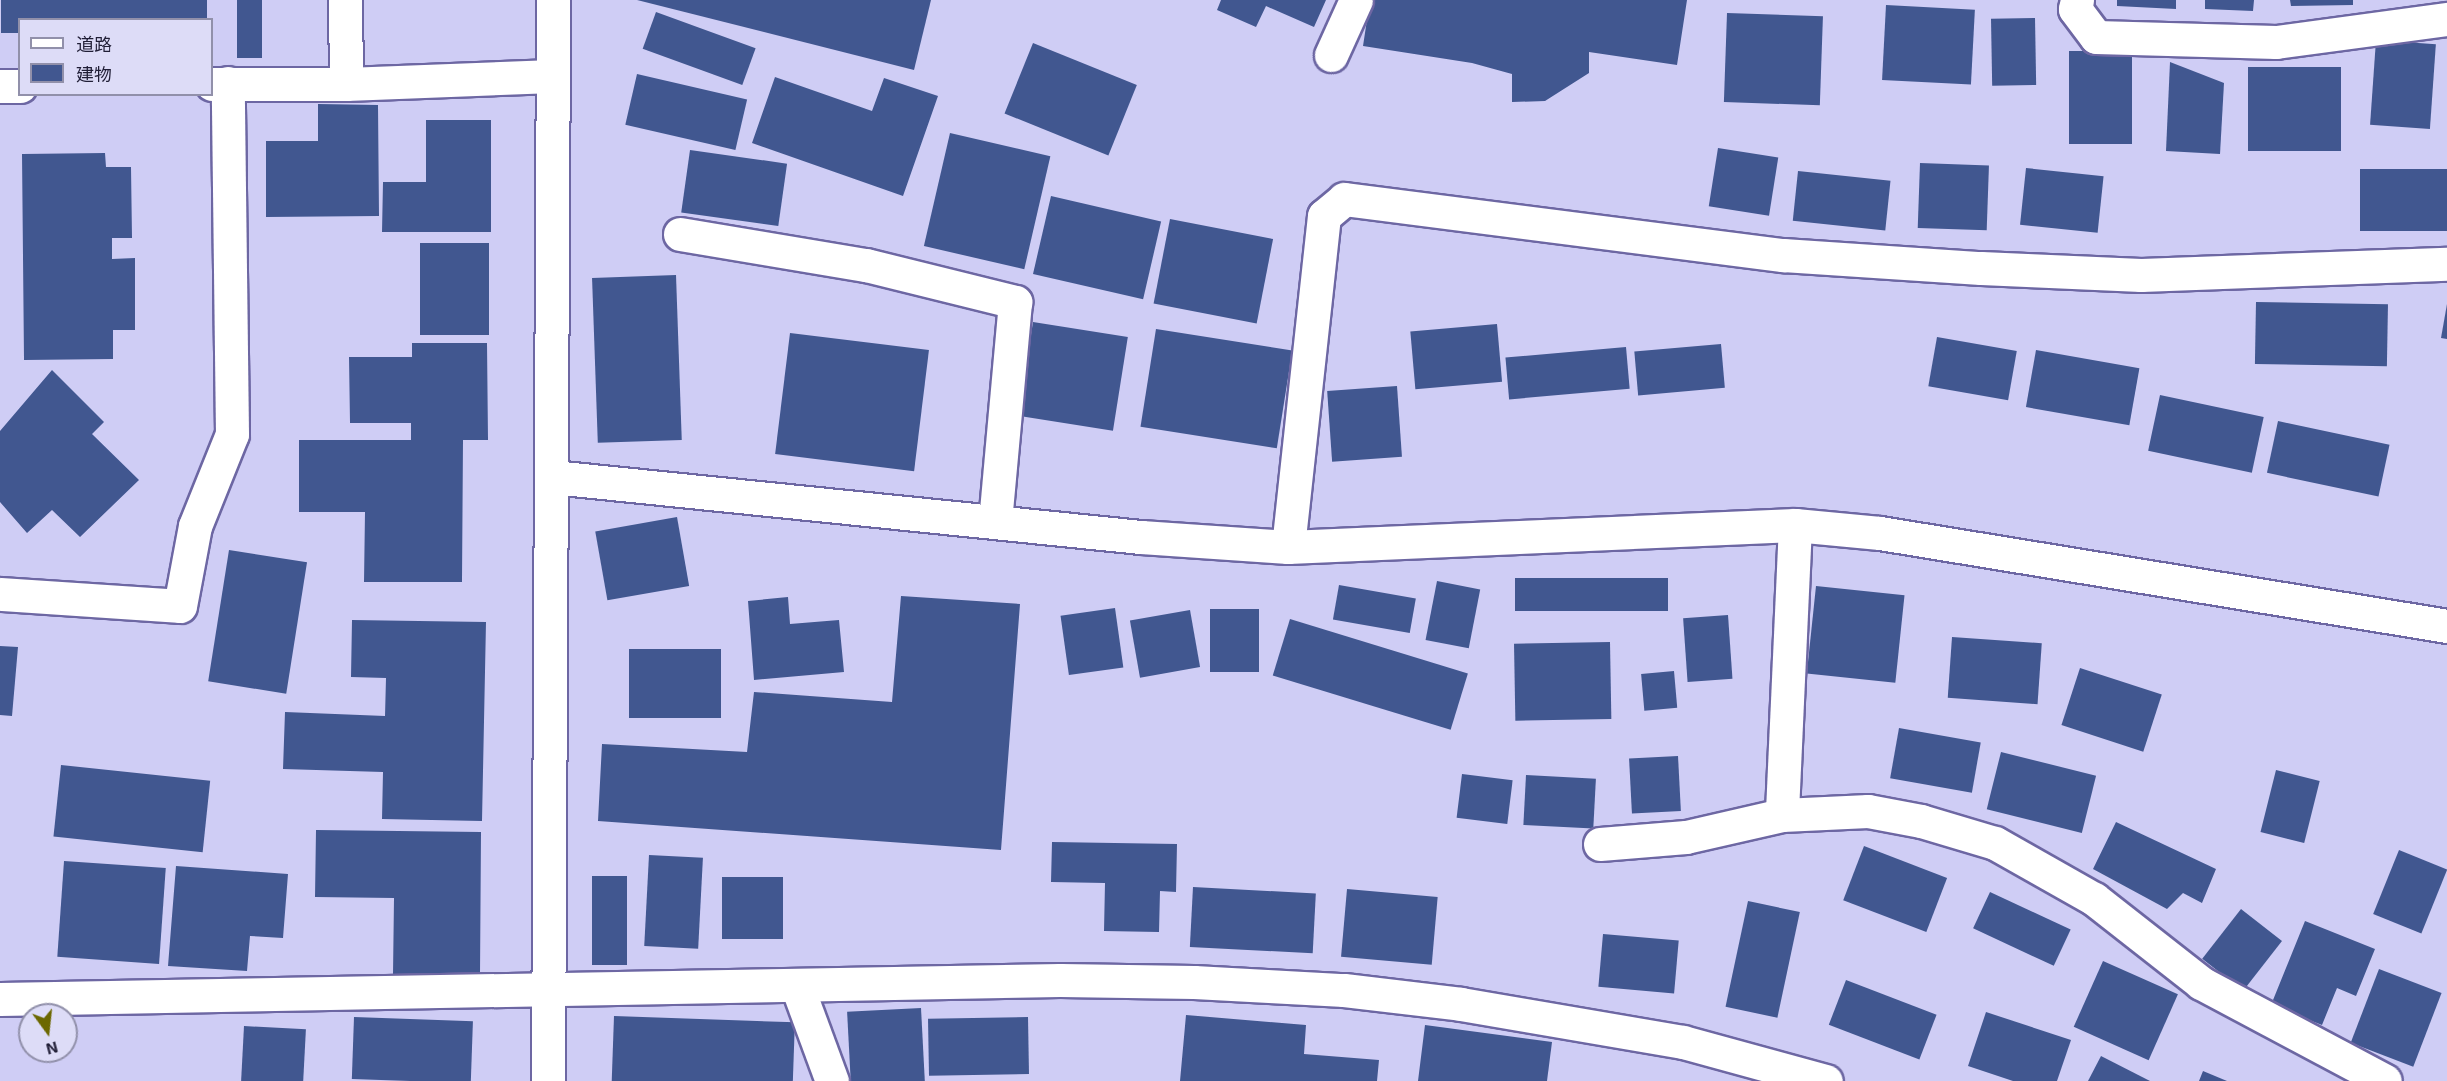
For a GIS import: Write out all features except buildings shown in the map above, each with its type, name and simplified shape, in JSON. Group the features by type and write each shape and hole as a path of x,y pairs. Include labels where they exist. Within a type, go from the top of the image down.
{"street":[{"path":"345,0 346,84"},
{"path":"548,1081 553,477 553,0"},
{"path":"1331,55 1356,0"},
{"path":"2077,0 2075,9 2096,37 2276,42 2447,19"},
{"path":"0,594 180,606 195,526 232,434 220,83 346,84 553,76"},
{"path":"0,86 18,86"},
{"path":"1288,547 1324,216 1344,199 1784,255 1981,268 2141,274 2447,264"},
{"path":"680,234 866,265 1015,302 995,520"},
{"path":"553,477 995,520 1142,537 1288,547 1795,525 1880,532 2447,626"},
{"path":"1782,816 1795,525"},
{"path":"1600,844 1686,837 1782,816 1868,811 1921,821 1995,843 2094,899 2201,983 2385,1081"},
{"path":"0,999 1060,980 1344,990 1461,1004 1683,1042 1826,1081"},
{"path":"797,986 832,1081"}]}
